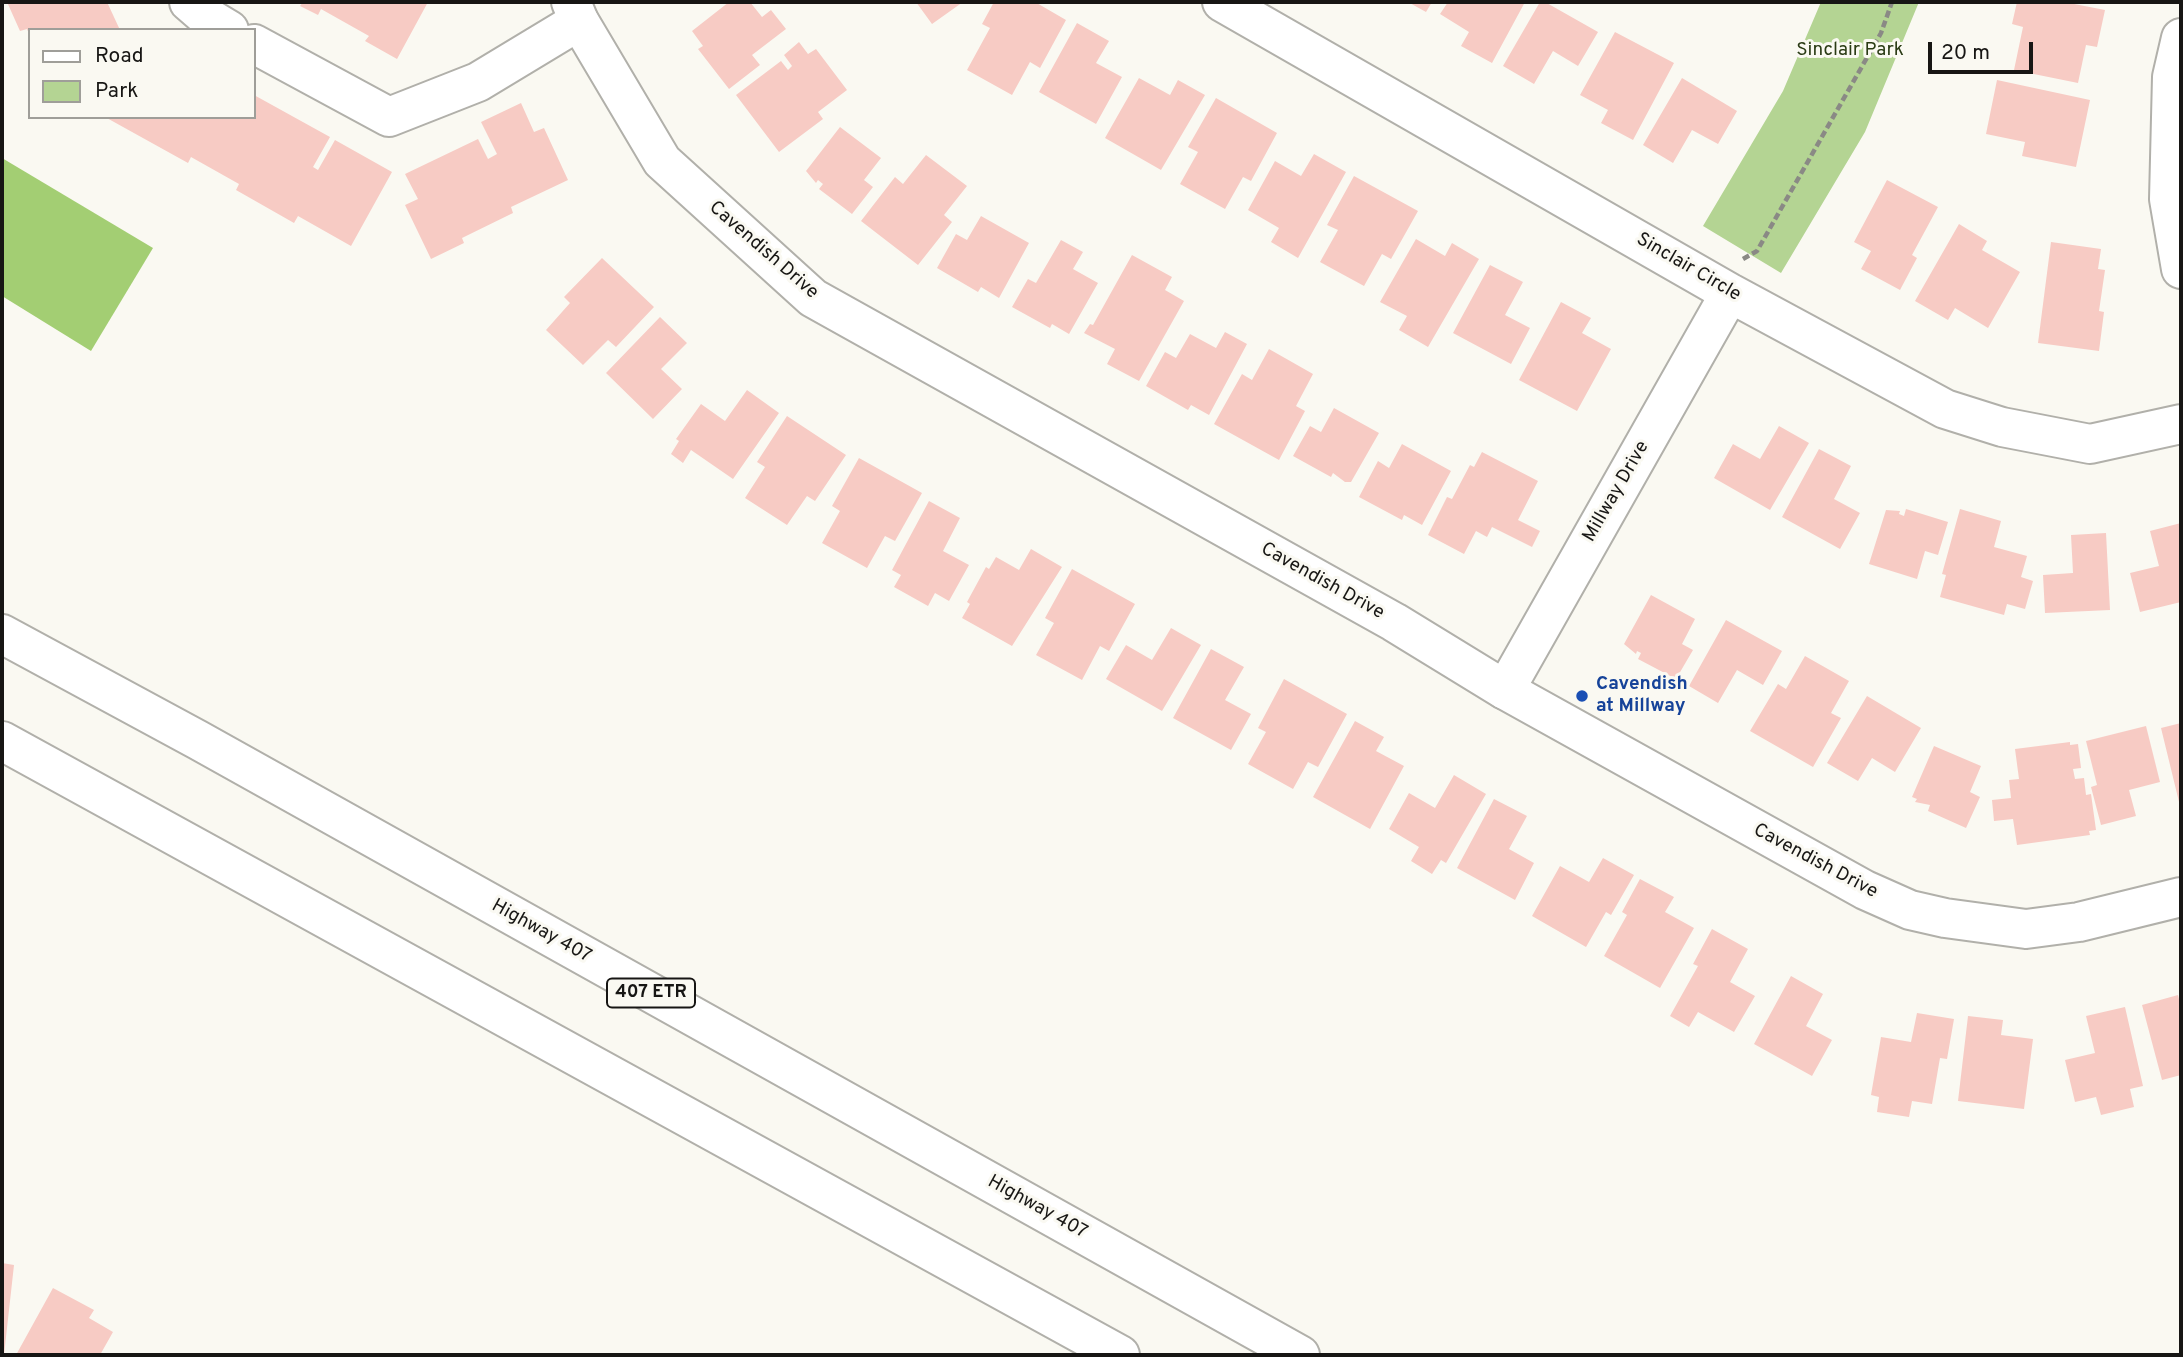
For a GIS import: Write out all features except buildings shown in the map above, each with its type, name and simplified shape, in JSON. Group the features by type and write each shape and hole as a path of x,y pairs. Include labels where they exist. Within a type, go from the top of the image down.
{"main road":[{"path":"188,2 226,28"},
{"name":"Sinclair Circle","path":"1222,2 1719,286 1945,409 2002,427 2090,444 2181,424"},
{"name":"Cavendish Drive","path":"256,45 389,117 478,82 575,11 662,161 813,298 1394,622 1505,690 1865,890 1910,910 1945,918 2026,929 2078,922 2181,897"},
{"path":"2181,38 2172,77 2169,199 2181,269"},
{"name":"Millway Drive","path":"1505,690 1719,286"},
{"name":"Highway 407","path":"2,634 198,740 1300,1355"},
{"path":"2,741 1120,1355"}],"path":[{"path":"1719,286 1757,251 1881,33 1892,2"}],"green space":[{"name":"Sinclair Park","path":"1821,2 1919,2 1865,132 1781,273 1703,226 1783,91"},
{"path":"2,158 153,248 91,351 2,296"}],"place":[{"name":"Cavendish at Millway","path":"1582,696"}]}
